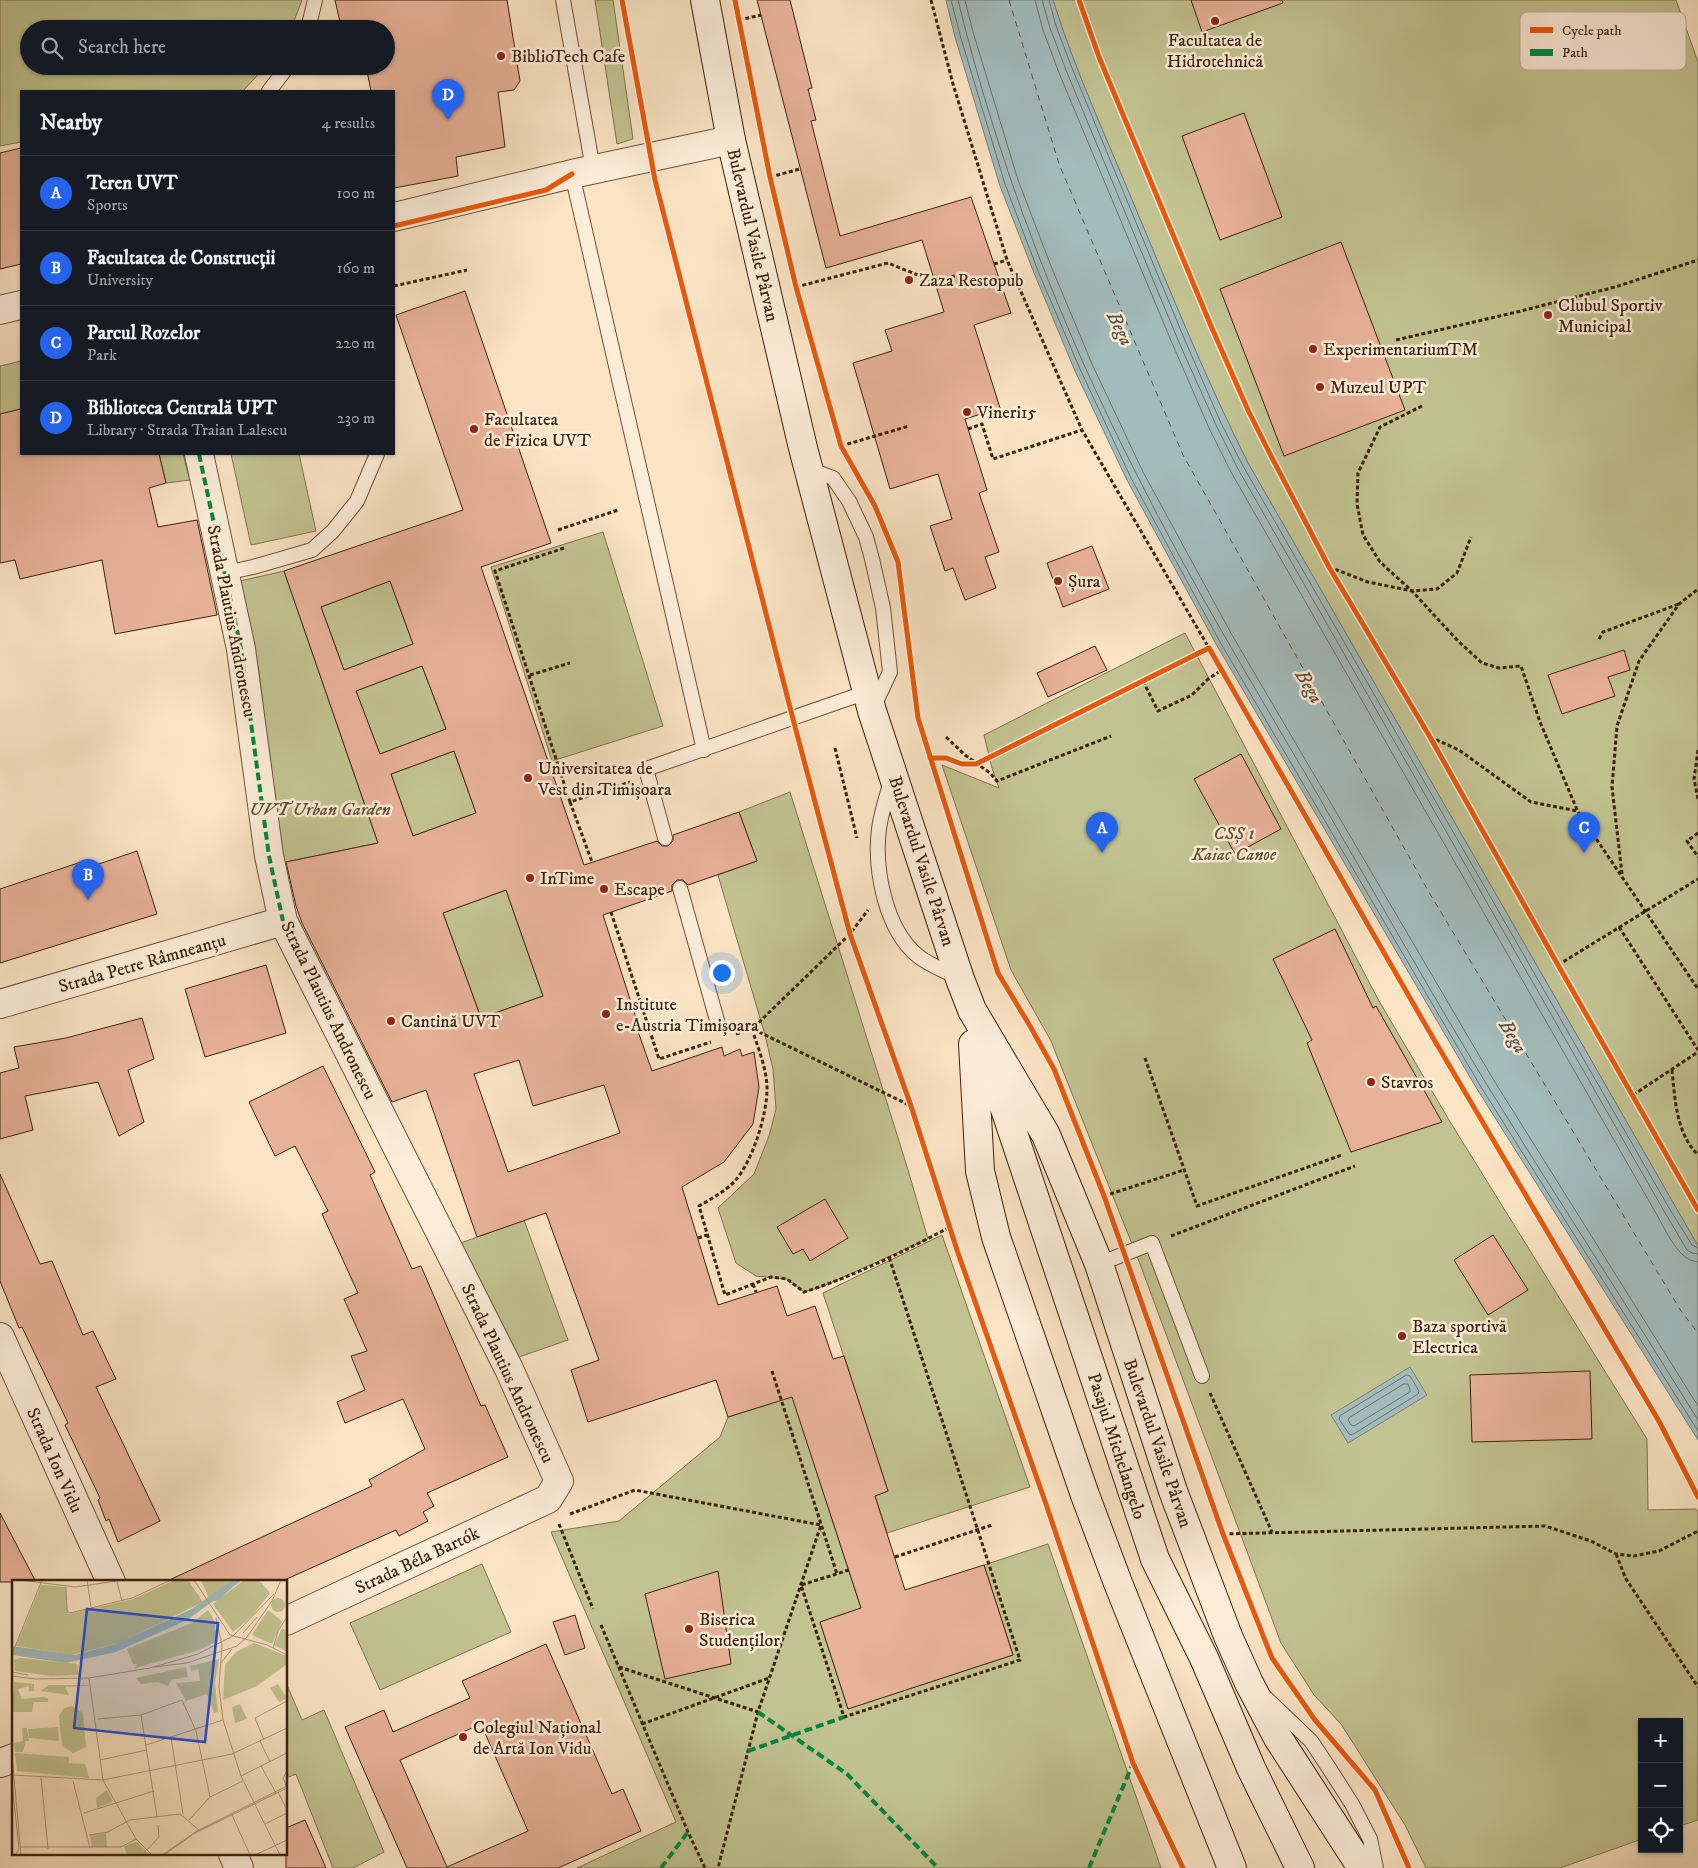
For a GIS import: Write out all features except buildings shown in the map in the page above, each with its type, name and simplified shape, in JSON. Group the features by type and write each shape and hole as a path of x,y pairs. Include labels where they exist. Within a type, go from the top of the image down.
{"main road":[{"name":"Bulevardul Vasile Pârvan","path":"705,0 731,140 809,469 870,701 960,979 972,1010 1046,1135 1099,1264 1172,1491 1228,1636 1249,1683 1278,1738 1362,1868"},
{"path":"395,217 583,172 731,140"},
{"path":"0,310 20,305"},
{"name":"Strada Plautius Andronescu","path":"199,455 242,649 269,856 284,920 509,1369 559,1481 552,1509"},
{"name":"Strada Petre Râmneanțu","path":"0,1004 284,920"},
{"name":"Bulevardul Vasile Pârvan","path":"972,1010 980,1171 996,1237 1088,1504 1232,1868"},
{"name":"Pasajul Michelangelo","path":"972,1010 1154,1559 1204,1658 1251,1768 1300,1868"},
{"name":"Strada Ion Vidu","path":"0,1337 8,1378 110,1580"},
{"name":"Strada Béla Bartók","path":"288,1620 552,1509"},
{"path":"0,1763 12,1759"},
{"path":"234,1856 239,1868"}],"lane":[{"path":"310,20 315,0"},
{"path":"563,0 583,172 704,750"},
{"path":"270,90 281,75"},
{"path":"225,573 312,550 333,531 357,500 377,455"},
{"path":"665,838 646,769 870,701 890,672 884,608 866,537 849,501 833,478 809,469"},
{"path":"893,773 879,827 878,845 879,877 888,909 901,938 918,957 960,979"},
{"path":"680,888 718,1024"},
{"path":"1099,1264 1152,1243 1202,1376"},
{"path":"1249,1683 1311,1741 1352,1804 1370,1839 1376,1868"}],"path":[{"path":"931,0 952,84 1007,260 1082,430 1210,648 1201,652"},
{"path":"739,20 761,15"},
{"path":"770,177 800,169"},
{"path":"994,264 1007,260"},
{"path":"1396,340 1615,287 1698,260"},
{"path":"796,287 888,263 935,282 964,272"},
{"path":"395,286 467,270"},
{"path":"1422,406 1380,427 1358,473 1357,504 1364,535 1380,562 1412,591 1458,641 1482,663 1499,668 1521,666 1540,722 1578,812 1698,988"},
{"path":"968,429 982,424 993,459 1082,430"},
{"path":"841,446 908,426"},
{"path":"558,530 618,510"},
{"path":"1330,567 1368,582 1412,591 1437,589 1457,573 1471,537"},
{"path":"564,548 495,571 570,802 592,862"},
{"path":"1622,875 1612,787 1617,726 1639,661 1680,604 1698,589"},
{"path":"1599,639 1603,632 1680,604"},
{"path":"530,675 570,663"},
{"path":"1143,681 1158,711 1192,695 1208,679 1222,670"},
{"path":"1134,686 1151,677"},
{"path":"946,736 997,781 1112,736"},
{"path":"1430,737 1460,750 1531,802 1578,812"},
{"path":"835,748 857,840"},
{"path":"1698,750 1694,779 1698,799"},
{"path":"969,764 976,764 985,760"},
{"path":"570,802 632,782"},
{"path":"1698,833 1687,840 1698,857"},
{"path":"1558,965 1698,879"},
{"path":"730,1036 752,1029 850,934 873,904"},
{"path":"611,912 659,1059 715,1041"},
{"path":"1619,927 1698,1051 1633,1095"},
{"path":"752,1029 912,1106"},
{"path":"752,1029 768,1088 757,1140 735,1181 720,1194 699,1206 725,1295 771,1277 787,1279 804,1292 821,1287 890,1257 950,1227"},
{"path":"1145,1058 1197,1206 1342,1155"},
{"path":"1672,1070 1677,1116 1689,1146 1698,1155"},
{"path":"1152,1243 1355,1166"},
{"path":"1104,1196 1184,1170"},
{"path":"698,1238 707,1235"},
{"path":"801,1585 844,1717 1020,1660 890,1257"},
{"path":"753,1284 756,1292"},
{"path":"772,1371 837,1574"},
{"path":"1202,1376 1272,1532"},
{"path":"593,1609 552,1509 635,1490 821,1525"},
{"path":"718,1868 758,1712 821,1525"},
{"path":"894,1557 992,1525"},
{"path":"1223,1534 1546,1526 1591,1541 1616,1554 1634,1556 1659,1551 1698,1531"},
{"path":"1616,1554 1626,1579 1698,1687"},
{"path":"801,1585 848,1570"},
{"path":"601,1625 688,1832 706,1868"},
{"path":"618,1667 758,1712"},
{"path":"642,1724 770,1678"}],"green space":[{"path":"0,0 302,0 294,20 20,20 20,75 258,75 244,90 20,90 20,142 0,146"},
{"path":"595,0 613,0 633,139 617,144"},
{"path":"1053,0 1676,0 1680,12 1520,12 1520,70 1686,70 1686,28 1698,62 1698,1246 1248,463 1203,368 1081,79"},
{"path":"20,361 20,409 0,414 0,366"},
{"path":"159,455 183,455 190,480 166,483"},
{"path":"231,455 299,455 316,531 251,545"},
{"path":"603,532 663,726 552,761 491,567"},
{"name":"UVT Urban Garden","path":"284,571 378,843 281,863 259,672 240,581"},
{"path":"390,581 413,644 344,670 321,607"},
{"name":"CSȘ 1 Kaiac Canoe","path":"1185,633 1379,1001 1452,1125 1647,1439 1648,1510 1696,1509 1698,1512 1698,1820 1683,1825 1683,1718 1638,1718 1638,1840 1560,1868 1426,1868 1405,1825 1341,1724 1314,1695 1281,1643 1140,1264 1051,1041 1011,970 942,765 999,788 984,735"},
{"path":"422,666 446,729 380,754 356,691"},
{"path":"454,751 476,813 413,836 391,774"},
{"path":"790,792 928,1239 821,1287 804,1292 787,1279 756,1276 736,1263 718,1208 754,1174 769,1136 776,1109 773,1069 765,1035 718,875 757,861 739,812"},
{"path":"506,890 543,996 481,1018 443,913"},
{"path":"524,1220 568,1340 516,1358 458,1244"},
{"path":"942,1235 1030,1487 887,1533 875,1496 888,1491 823,1293"},
{"path":"783,1367 861,1608 820,1622 848,1708 1013,1655 984,1565 1048,1544 1161,1868 577,1868 676,1822 551,1532 619,1521 720,1437 728,1417 770,1404"},
{"path":"482,1564 511,1632 380,1690 350,1623"},
{"path":"288,1688 302,1720 324,1710 384,1852 353,1868 333,1868 296,1774 288,1777"}],"water":[{"name":"Bega","path":"946,0 1053,0 1081,79 1203,368 1248,463 1698,1246 1698,1440 1477,1089 1216,644 1127,480 1075,371 1000,186 955,37"},
{"path":"1410,1367 1427,1395 1348,1443 1331,1415"}],"ferry route":[{"path":"1009,0 1059,164 1183,455 1430,894 1681,1311 1698,1333"}],"marked path":[{"path":"199,455 241,649 269,856 283,921"},
{"path":"758,1712 847,1774 938,1868"},
{"path":"748,1751 844,1717"},
{"path":"1089,1868 1133,1763"},
{"path":"661,1868 688,1832"}],"cycle path":[{"path":"622,0 655,180 850,934 911,1106 957,1250 1047,1507 1133,1763 1183,1868"},
{"path":"735,0 770,177 796,287 841,446 875,506 898,562 918,718 998,973 1054,1069 1104,1196 1223,1534 1272,1658 1315,1720 1375,1790 1409,1868"},
{"path":"1079,0 1099,57 1211,326 1248,410 1269,452 1329,567 1430,737 1698,1210"},
{"path":"395,226 546,190 572,174"},
{"path":"930,758 946,758 962,764 976,764 1209,648 1429,1031 1660,1423 1698,1497"}],"place":[{"name":"Facultatea de Hidrotehnică","path":"1215,21"},
{"name":"BiblioTech Cafe","path":"501,56"},
{"name":"Biblioteca Centrală UPT","path":"448,120"},
{"name":"Zaza Restopub","path":"909,280"},
{"name":"Clubul Sportiv Municipal","path":"1548,315"},
{"name":"ExperimentariumTM","path":"1313,349"},
{"name":"Muzeul UPT","path":"1320,387"},
{"name":"Vineri15","path":"967,412"},
{"name":"Facultatea de Fizica UVT","path":"474,429"},
{"name":"Șura","path":"1058,581"},
{"name":"Universitatea de Vest din Timișoara","path":"528,778"},
{"name":"Teren UVT","path":"1102,853"},
{"name":"Parcul Rozelor","path":"1584,853"},
{"name":"InTime","path":"530,878"},
{"name":"Escape","path":"604,889"},
{"name":"Facultatea de Construcții","path":"88,900"},
{"name":"Institute e-Austria Timișoara","path":"606,1014"},
{"name":"Cantină UVT","path":"391,1021"},
{"name":"Stavros","path":"1371,1082"},
{"name":"Baza sportivă Electrica","path":"1402,1336"},
{"name":"Biserica Studenților","path":"689,1629"},
{"name":"Colegiul Național de Artă Ion Vidu","path":"463,1737"}]}
